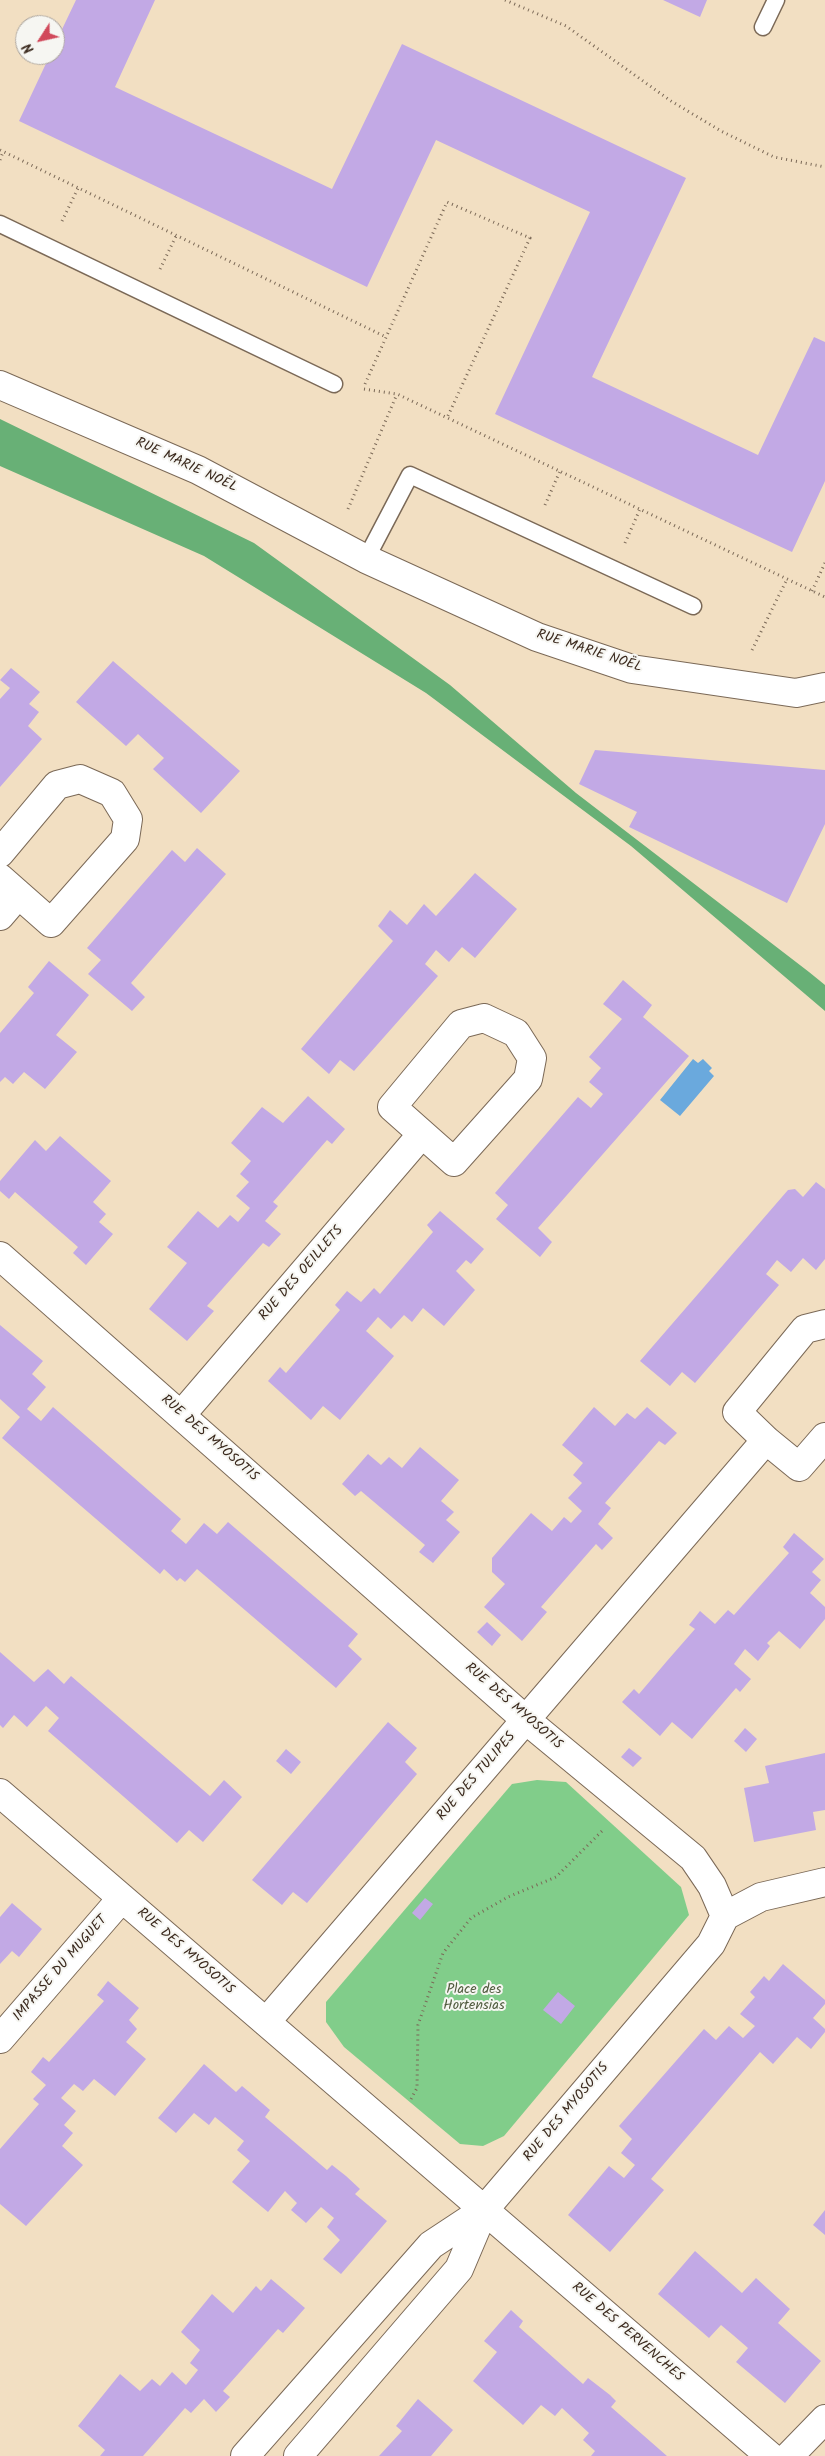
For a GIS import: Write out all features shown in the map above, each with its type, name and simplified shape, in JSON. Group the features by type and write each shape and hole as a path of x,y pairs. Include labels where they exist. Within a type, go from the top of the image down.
{"street":[{"name":"RUE MARIE NOËL","path":"0,385 198,470 366,559 537,637 632,669 796,693 825,688"},
{"path":"0,853 57,785 80,779 112,793 128,819 125,839 51,923 9,886 0,916"},
{"path":"484,1018 516,1032 532,1058 528,1078 454,1162 422,1134 392,1107 461,1024 484,1018"},
{"name":"RUE DES OEILLETS","path":"182,1414 422,1134"},
{"name":"RUE DES MYOSOTIS","path":"0,1256 182,1414 526,1720 693,1858 712,1886 725,1916 711,1944 484,2210 431,2245 245,2456"},
{"path":"825,1324 805,1329 737,1412 766,1440 799,1467 825,1437"},
{"name":"RUE DES TULIPES","path":"266,2022 766,1440"},
{"name":"RUE DES MYOSOTIS","path":"0,1793 484,2210"},
{"path":"725,1916 761,1897 825,1882"},
{"name":"IMPASSE DU MUGUET","path":"0,2039 122,1898"},
{"name":"RUE DES MYOSOTIS","path":"298,2456 459,2269 484,2210"},
{"name":"RUE DES PERVENCHES","path":"484,2210 770,2456"},
{"path":"789,2456 825,2418"}],"lane":[{"path":"763,27 776,0"},
{"path":"0,224 334,384"},
{"path":"366,559 410,475 693,606"}],"path":[{"path":"505,0 566,26 671,101 721,131 774,158 825,167"},
{"path":"0,160 2,151 386,337"},
{"path":"49,248 78,188"},
{"path":"446,418 530,238 447,202 363,389 397,394 446,418 825,597"},
{"path":"344,517 397,394"},
{"path":"533,532 560,471"},
{"path":"812,591 825,563"},
{"path":"748,658 787,579"},
{"path":"410,2102 417,2088 418,2025 443,1953 471,1918 508,1897 556,1877 604,1828"}],"green space":[{"path":"0,419 254,543 450,685 576,793 825,985 825,1011 631,846 426,693 204,556 0,466"},
{"name":"Place des Hortensias","path":"537,1780 566,1782 681,1887 689,1915 504,2136 483,2146 460,2144 344,2047 326,2022 326,2002 512,1784"}],"water":[{"path":"693,1059 698,1063 703,1059 712,1068 709,1071 714,1076 680,1116 660,1100"}],"building":[{"path":"76,0 155,0 115,87 332,189 402,44 686,178 592,377 758,455 814,337 825,342 825,481 792,552 495,414 590,212 436,140 367,287 19,121 45,65 65,65 65,23"},
{"path":"663,0 707,0 700,17"},
{"path":"113,661 240,771 201,813 153,769 164,758 138,734 126,746 76,702"},
{"path":"11,668 40,692 29,704 39,712 28,726 42,739 0,787 0,699 10,688 0,680"},
{"path":"595,750 825,770 825,824 787,903 629,827 637,812 579,784"},
{"path":"197,848 226,874 131,983 145,997 132,1011 88,974 101,960 87,948 172,850 185,862"},
{"path":"475,873 517,909 475,958 462,947 449,962 436,950 425,964 438,976 354,1071 340,1060 329,1074 301,1049 393,941 378,926 390,910 407,925 424,904 436,916"},
{"path":"49,961 89,995 56,1035 77,1052 45,1089 24,1072 13,1084 5,1077 0,1082 0,1033 34,993 28,987"},
{"path":"623,980 652,1005 643,1017 689,1056 538,1228 552,1242 540,1257 496,1219 508,1205 495,1193 578,1097 591,1108 603,1094 589,1082 601,1068 589,1057 622,1019 603,1004"},
{"path":"308,1096 345,1129 332,1144 327,1140 273,1202 278,1206 265,1221 281,1234 269,1247 263,1243 207,1306 214,1311 187,1341 149,1309 187,1263 167,1247 198,1211 218,1228 230,1215 238,1222 250,1208 236,1196 249,1182 240,1174 251,1161 231,1143 262,1107 283,1123"},
{"path":"60,1136 111,1181 93,1202 106,1214 99,1222 113,1234 86,1265 73,1253 78,1247 15,1192 9,1199 0,1191 0,1181 35,1140 46,1151"},
{"path":"816,1182 825,1189 825,1259 816,1270 803,1258 791,1272 777,1260 766,1274 779,1285 695,1383 682,1372 670,1386 640,1361 788,1190 795,1189 803,1197"},
{"path":"440,1211 484,1249 471,1264 466,1260 456,1271 475,1290 444,1326 423,1308 412,1322 404,1315 391,1329 378,1317 366,1331 394,1356 340,1420 323,1406 311,1420 268,1381 280,1367 286,1373 340,1310 335,1305 347,1291 361,1302 374,1288 380,1294 433,1232 427,1225"},
{"path":"0,1325 43,1361 32,1374 46,1387 27,1409 41,1421 53,1407 181,1519 171,1531 186,1544 204,1523 217,1534 228,1522 358,1634 348,1646 362,1659 336,1688 197,1569 185,1582 180,1578 177,1581 164,1569 160,1574 2,1438 20,1417 0,1399"},
{"path":"594,1407 615,1426 627,1413 635,1419 647,1407 677,1433 665,1445 659,1441 605,1503 611,1508 598,1524 613,1538 602,1550 596,1544 541,1607 547,1612 522,1641 484,1607 505,1584 492,1572 492,1558 531,1513 552,1531 564,1517 571,1523 582,1511 568,1498 582,1483 573,1475 583,1463 562,1445"},
{"path":"420,1447 459,1480 441,1501 454,1512 446,1520 460,1532 433,1563 419,1552 425,1545 361,1491 355,1496 342,1484 368,1454 381,1465 389,1457 402,1468"},
{"path":"794,1533 824,1559 812,1572 821,1580 810,1593 825,1607 825,1619 800,1649 779,1631 767,1643 770,1646 758,1661 745,1649 734,1664 751,1679 740,1692 736,1688 692,1739 672,1722 660,1736 622,1702 634,1689 639,1694 695,1629 689,1625 700,1611 715,1624 728,1610 734,1615 789,1553 783,1547"},
{"path":"487,1622 501,1635 492,1646 477,1632"},
{"path":"0,1652 34,1682 48,1669 64,1684 71,1676 210,1796 224,1780 242,1797 203,1842 189,1830 177,1843 48,1731 59,1718 46,1706 27,1727 14,1715 3,1728 0,1725"},
{"path":"388,1722 417,1748 405,1762 417,1774 307,1903 293,1892 282,1905 252,1880"},
{"path":"745,1728 757,1739 746,1752 734,1741"},
{"path":"629,1748 642,1758 633,1767 621,1757"},
{"path":"286,1749 301,1762 291,1774 276,1761"},
{"path":"825,1753 825,1810 813,1812 816,1830 754,1842 744,1788 769,1783 765,1766"},
{"path":"425,1898 433,1904 420,1920 412,1913"},
{"path":"12,1903 42,1929 19,1957 12,1951 0,1964 0,1917"},
{"path":"783,1964 825,2000 825,2004 813,2018 825,2029 825,2032 811,2049 797,2037 773,2064 760,2052 651,2179 664,2190 610,2252 568,2215 609,2166 624,2178 635,2165 621,2153 632,2139 619,2126 704,2029 716,2040 729,2026 743,2038 755,2026 740,2014 755,1997 750,1992 764,1976 769,1981"},
{"path":"108,1981 139,2008 129,2020 137,2029 126,2042 146,2059 115,2096 94,2079 83,2091 74,2084 61,2098 76,2111 64,2125 73,2133 62,2146 83,2165 26,2226 0,2204 0,2149 39,2104 33,2099 46,2085 31,2072 43,2057 49,2062 104,2001 97,1995"},
{"path":"558,1992 575,2006 561,2024 543,2010"},
{"path":"204,2064 236,2092 242,2086 248,2091 270,2110 265,2117 327,2170 332,2165 346,2176 360,2189 355,2194 387,2221 341,2274 323,2259 340,2240 327,2227 334,2218 321,2207 306,2223 291,2210 297,2203 285,2191 268,2212 232,2182 250,2161 237,2150 244,2141 215,2117 209,2125 194,2113 176,2133 158,2118"},
{"path":"825,2210 825,2235 813,2225"},
{"path":"695,2251 742,2293 756,2278 790,2309 778,2323 821,2361 785,2403 736,2362 748,2348 733,2335 721,2325 709,2338 658,2294"},
{"path":"271,2279 305,2308 283,2333 278,2329 223,2391 230,2397 216,2412 204,2399 191,2413 185,2408 143,2456 100,2456 105,2450 78,2426 120,2374 140,2391 152,2379 160,2386 172,2372 186,2385 198,2370 190,2363 200,2350 181,2332 212,2294 233,2313 256,2286 261,2291"},
{"path":"511,2310 523,2321 519,2327 583,2384 588,2378 610,2395 616,2401 611,2407 667,2456 591,2456 595,2451 583,2440 589,2433 562,2408 555,2416 541,2405 523,2425 473,2381 497,2352 484,2341"},
{"path":"418,2399 453,2430 431,2456 379,2456 402,2431 396,2426"}]}
